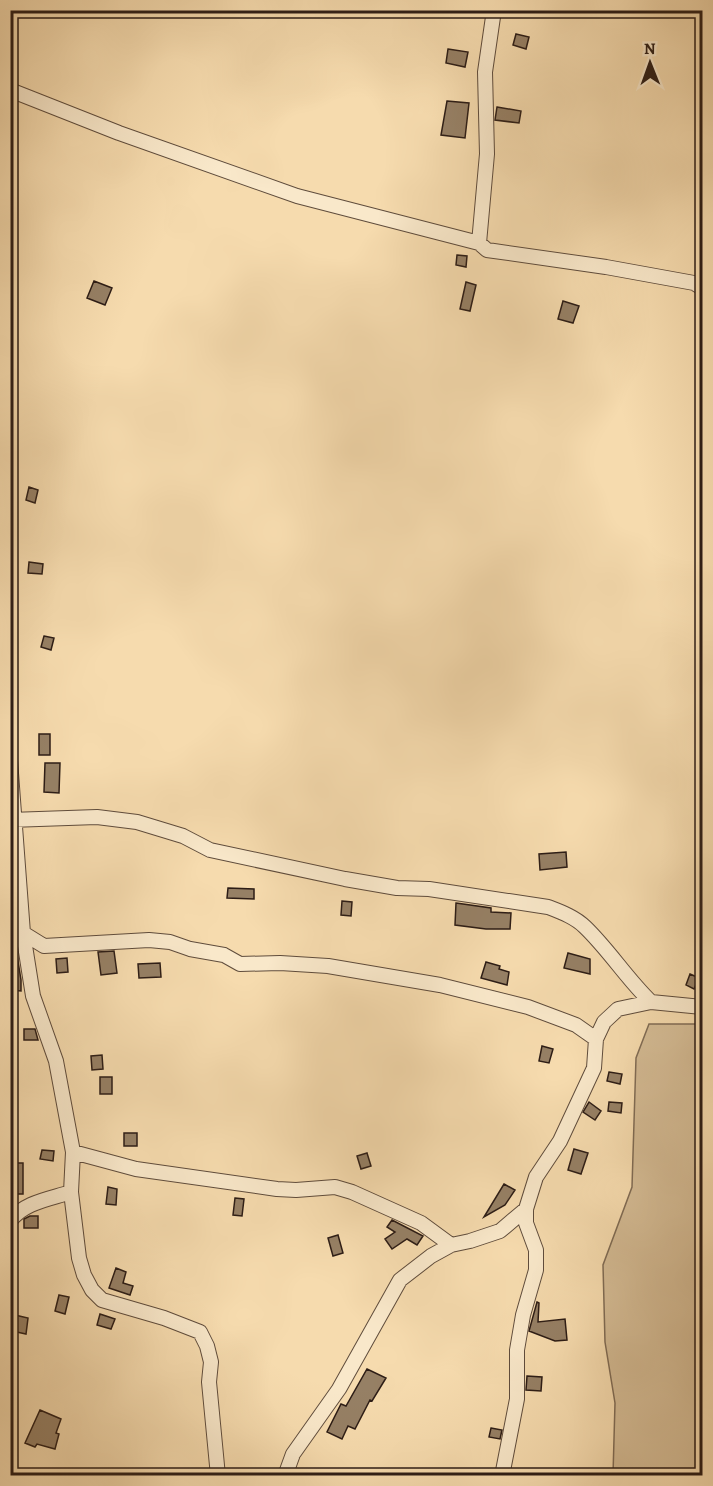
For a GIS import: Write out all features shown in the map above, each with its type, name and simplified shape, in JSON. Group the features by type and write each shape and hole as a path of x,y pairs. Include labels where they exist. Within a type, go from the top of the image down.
{"street":[{"path":"479,243 487,154 485,72 494,10"},
{"path":"10,90 119,133 297,196 479,243 487,250 606,267 694,283 702,288"},
{"path":"10,760 23,933 33,996 56,1061 73,1152 71,1192 79,1258 92,1290 102,1300 164,1318 200,1332 211,1362 209,1382 218,1476"},
{"path":"13,820 97,817 137,822 183,836 210,850 345,879 397,888 429,889 548,906 565,913 584,926 651,1002"},
{"path":"23,933 44,946 149,940 171,942 190,949 224,955 240,964 280,963 328,966 440,985 528,1007 576,1025 596,1039"},
{"path":"502,1476 518,1399 517,1350 523,1315 536,1270 536,1250 526,1223 526,1209 536,1178 560,1142 594,1068 596,1039 604,1022 618,1009 651,1002 702,1007"},
{"path":"73,1152 136,1168 277,1189 335,1187 352,1192 421,1223 451,1245"},
{"path":"10,1221 17,1212 28,1205 71,1192"},
{"path":"285,1476 294,1454 339,1389 400,1280 431,1256 451,1245 500,1232 526,1209"}],"shaded area":[{"path":"649,1024 702,1024 702,1475 613,1475 615,1403 605,1342 603,1265 632,1187 636,1058"}],"building":[{"path":"516,34 529,37 526,49 513,45"},
{"path":"448,49 468,52 465,67 446,63"},
{"path":"447,101 469,103 465,138 441,135"},
{"path":"497,107 521,111 519,123 495,120"},
{"path":"457,255 467,256 466,267 456,265"},
{"path":"94,281 112,288 105,305 87,298"},
{"path":"466,282 476,285 470,311 460,309"},
{"path":"563,301 579,306 573,323 558,319"},
{"path":"29,487 38,490 35,503 26,500"},
{"path":"29,562 43,564 42,574 28,573"},
{"path":"44,636 54,638 51,650 41,647"},
{"path":"39,734 50,734 50,755 39,755"},
{"path":"45,763 60,763 59,793 44,792"},
{"path":"566,852 567,867 540,870 539,854"},
{"path":"228,888 254,889 254,899 227,898"},
{"path":"342,901 352,902 351,916 341,915"},
{"path":"456,903 491,908 491,912 511,913 510,929 455,925"},
{"path":"11,949 16,949 21,991 11,990"},
{"path":"114,951 117,973 101,975 98,952"},
{"path":"568,953 590,959 590,974 564,968"},
{"path":"67,958 68,972 57,973 56,959"},
{"path":"486,962 500,966 499,969 509,972 507,985 481,978"},
{"path":"160,963 161,977 139,978 138,964"},
{"path":"690,974 699,978 694,989 686,985"},
{"path":"24,1029 35,1029 38,1040 24,1040"},
{"path":"542,1046 553,1049 549,1063 539,1061"},
{"path":"102,1055 103,1069 92,1070 91,1056"},
{"path":"609,1072 622,1074 620,1084 607,1081"},
{"path":"100,1077 112,1077 112,1094 100,1094"},
{"path":"589,1102 601,1111 595,1120 583,1112"},
{"path":"609,1102 622,1103 621,1113 608,1111"},
{"path":"124,1133 137,1133 137,1146 124,1146"},
{"path":"574,1149 588,1153 581,1174 568,1170"},
{"path":"42,1150 54,1151 53,1161 40,1159"},
{"path":"367,1153 371,1166 361,1169 357,1156"},
{"path":"13,1163 23,1163 23,1194 10,1194"},
{"path":"504,1184 515,1190 505,1205 484,1217"},
{"path":"108,1187 117,1189 116,1205 106,1204"},
{"path":"235,1198 244,1199 242,1216 233,1215"},
{"path":"38,1216 38,1228 24,1228 24,1219"},
{"path":"392,1220 423,1236 417,1245 407,1239 392,1249 385,1239 395,1232 387,1227"},
{"path":"338,1235 343,1253 333,1256 328,1238"},
{"path":"116,1268 126,1272 123,1283 133,1286 130,1295 109,1288"},
{"path":"59,1295 69,1297 65,1314 55,1311"},
{"path":"537,1302 539,1303 538,1322 565,1319 567,1340 555,1341 529,1331"},
{"path":"100,1314 115,1319 111,1329 97,1325"},
{"path":"15,1315 28,1318 26,1334 12,1331"},
{"path":"367,1369 386,1378 372,1401 370,1400 355,1429 348,1426 342,1439 327,1432 341,1404 346,1406"},
{"path":"527,1376 542,1377 541,1391 526,1390"},
{"path":"40,1410 61,1419 56,1433 59,1434 55,1449 37,1444 35,1447 25,1443"},
{"path":"491,1428 502,1430 500,1439 489,1437"}]}
